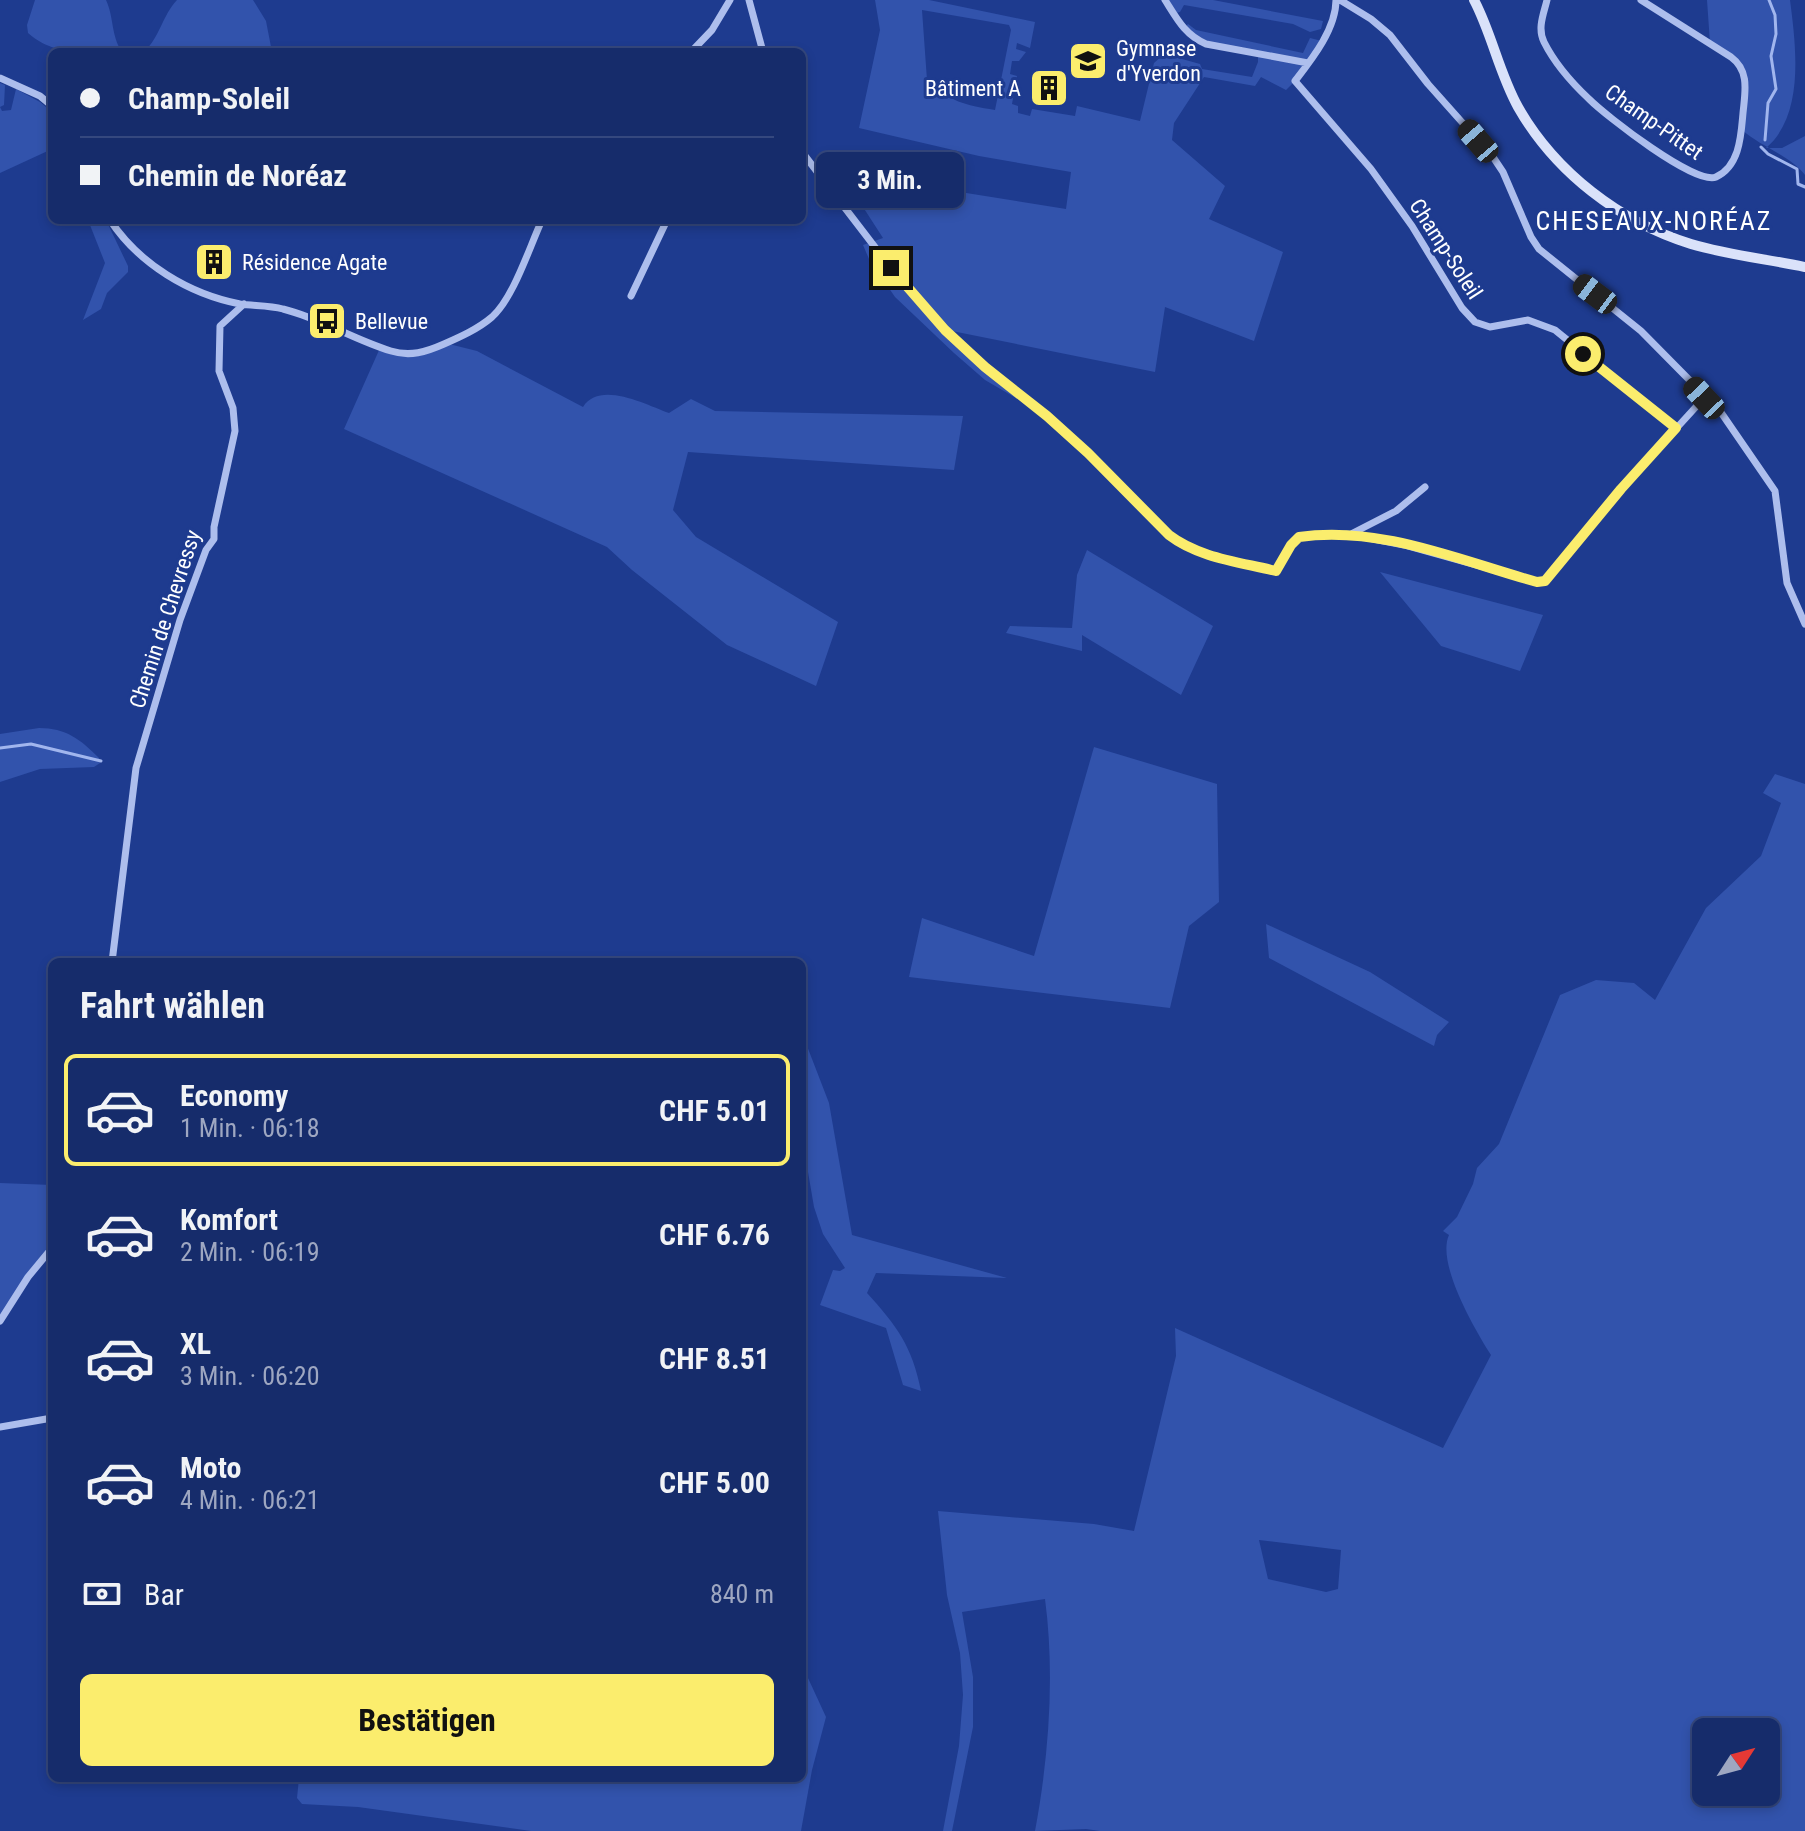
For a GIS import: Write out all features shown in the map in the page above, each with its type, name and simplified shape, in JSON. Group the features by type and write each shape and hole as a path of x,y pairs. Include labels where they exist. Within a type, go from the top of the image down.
{"street":[{"path":"695,48 712,30 730,0"},
{"path":"749,0 762,48"},
{"path":"1165,0 1186,33 1206,44 1308,63"},
{"path":"1338,0 1371,19 1390,35 1438,96 1493,157 1539,249 1624,316 1720,411 1775,491 1787,583 1805,624"},
{"name":"Champ-Soleil","path":"1338,0 1336,12 1295,81 1371,169 1412,226 1469,316 1484,326 1528,320 1555,330 1676,428"},
{"path":"1474,0 1519,108 1554,156 1587,187 1629,217 1677,239 1805,267"},
{"name":"Champ-Pittet","path":"1547,0 1541,29 1544,42 1583,94 1658,152 1703,178 1714,178 1722,173 1739,148 1745,84 1743,70 1731,57 1641,0"},
{"path":"0,78 48,103"},
{"path":"806,157 891,268 945,330 1088,453 1166,532 1181,544 1208,555 1276,571 1299,537 1351,534 1404,545 1537,582 1545,581 1621,489 1704,398"},
{"path":"113,224 124,239 170,277 199,293 244,304 280,308 404,354 424,352 469,332 494,315 511,289 540,224"},
{"path":"631,296 663,224"},
{"name":"Chemin de Chevressy","path":"112,958 136,768 180,620 206,550 214,539 235,431 233,408 219,371 220,326 244,304"},
{"path":"1351,534 1396,511 1425,487"},
{"path":"0,1321 28,1277 48,1253"},
{"path":"0,1427 48,1419"}],"shaded area":[{"path":"35,0 106,0 120,48 54,48 28,33 27,25"},
{"path":"177,0 253,0 266,21 271,48 147,48"},
{"path":"875,0 929,0 1035,22 1030,48 1017,43 1016,49 1026,52 1019,61 1012,61 1010,74 1017,76 1012,104 1018,106 1018,113 1030,116 1032,109 1075,116 1077,106 1140,121 1154,63 1164,54 1200,64 1202,69 1252,77 1258,53 1206,44 1183,29 1188,24 1196,30 1303,53 1310,38 1322,41 1286,90 1261,77 1255,86 1204,77 1174,123 1172,140 1225,186 1209,219 1283,252 1254,341 1165,307 1155,372 947,330 1047,416 985,380 895,297 863,245 883,238 841,173 1066,209 1071,172 979,156 859,128 880,30","holes":["922,10 1009,25 1011,30 995,110 958,101 927,80"]},
{"path":"1165,0 1213,0 1323,21 1321,29 1310,32 1293,24 1184,5 1180,12 1173,14"},
{"path":"1707,0 1790,0 1795,58 1792,99 1787,117 1767,147 1742,130 1743,70 1710,43"},
{"path":"0,83 5,85 4,105 0,107"},
{"path":"16,89 48,109 48,151 0,173 0,107 2,111 11,110"},
{"path":"1805,136 1805,175 1792,163 1769,148 1782,148"},
{"path":"90,224 108,224 128,272 107,293 101,309 83,320 105,263"},
{"path":"445,343 477,351 583,407 600,395 612,395 636,400 669,413 691,399 715,411 963,416 954,470 688,452 673,510 696,537 838,622 816,686 727,645 607,547 344,429 380,348 404,354"},
{"path":"1087,550 1213,626 1181,695 1082,635 1082,651 1006,633 1010,626 1072,628 1077,575"},
{"path":"1380,572 1543,615 1520,671 1441,646"},
{"path":"39,728 57,730 79,740 99,758 100,763 94,767 40,769 0,782 0,734"},
{"path":"1094,747 1217,784 1219,902 1189,926 1170,1008 909,977 922,918 1034,956"},
{"path":"1775,774 1805,784 1805,1831 1035,1831 1049,1715 1050,1656 1045,1599 962,1612 973,1677 973,1727 952,1831 943,1831 959,1746 963,1695 960,1653 947,1595 938,1511 1094,1524 1134,1531 1176,1356 1175,1328 1443,1448 1491,1355 1452,1279 1446,1247 1449,1235 1443,1231 1457,1217 1477,1168 1499,1144 1560,995 1596,980 1634,983 1655,1000 1706,908 1761,856 1781,803 1763,793","holes":["1259,1540 1341,1550 1338,1589 1326,1592 1268,1579"]},
{"path":"1266,924 1370,972 1449,1022 1437,1035 1434,1046 1269,958"},
{"path":"806,1043 829,1103 852,1235 1007,1278 876,1273 867,1293 902,1338 913,1361 921,1391 903,1385 886,1328 820,1305 833,1270 845,1268 823,1234 814,1207 806,1160"},
{"path":"0,1183 48,1185 48,1254 0,1321"},
{"path":"806,1674 826,1717 801,1831 531,1831 358,1807 302,1804 297,1798 299,1782 806,1782"}],"waterway":[{"path":"1765,140 1768,103 1776,89 1771,56 1776,34 1775,15 1769,0"},
{"path":"1761,147 1797,169 1798,184 1805,187"},
{"path":"0,748 31,744 101,761"}],"place":[{"name":"Gymnase d'Yverdon","path":"1088,61"},
{"name":"Bâtiment A","path":"1049,88"},
{"name":"Résidence Agate","path":"214,262"},
{"name":"Bellevue","path":"327,321"}],"district":[{"name":"CHESEAUX-NORÉAZ","path":"1654,221"}],"route":[{"path":"891,268 945,330 1088,453 1169,535 1181,544 1208,555 1276,571 1299,537 1347,534 1404,545 1537,582 1545,581 1676,428 1583,354"}]}
